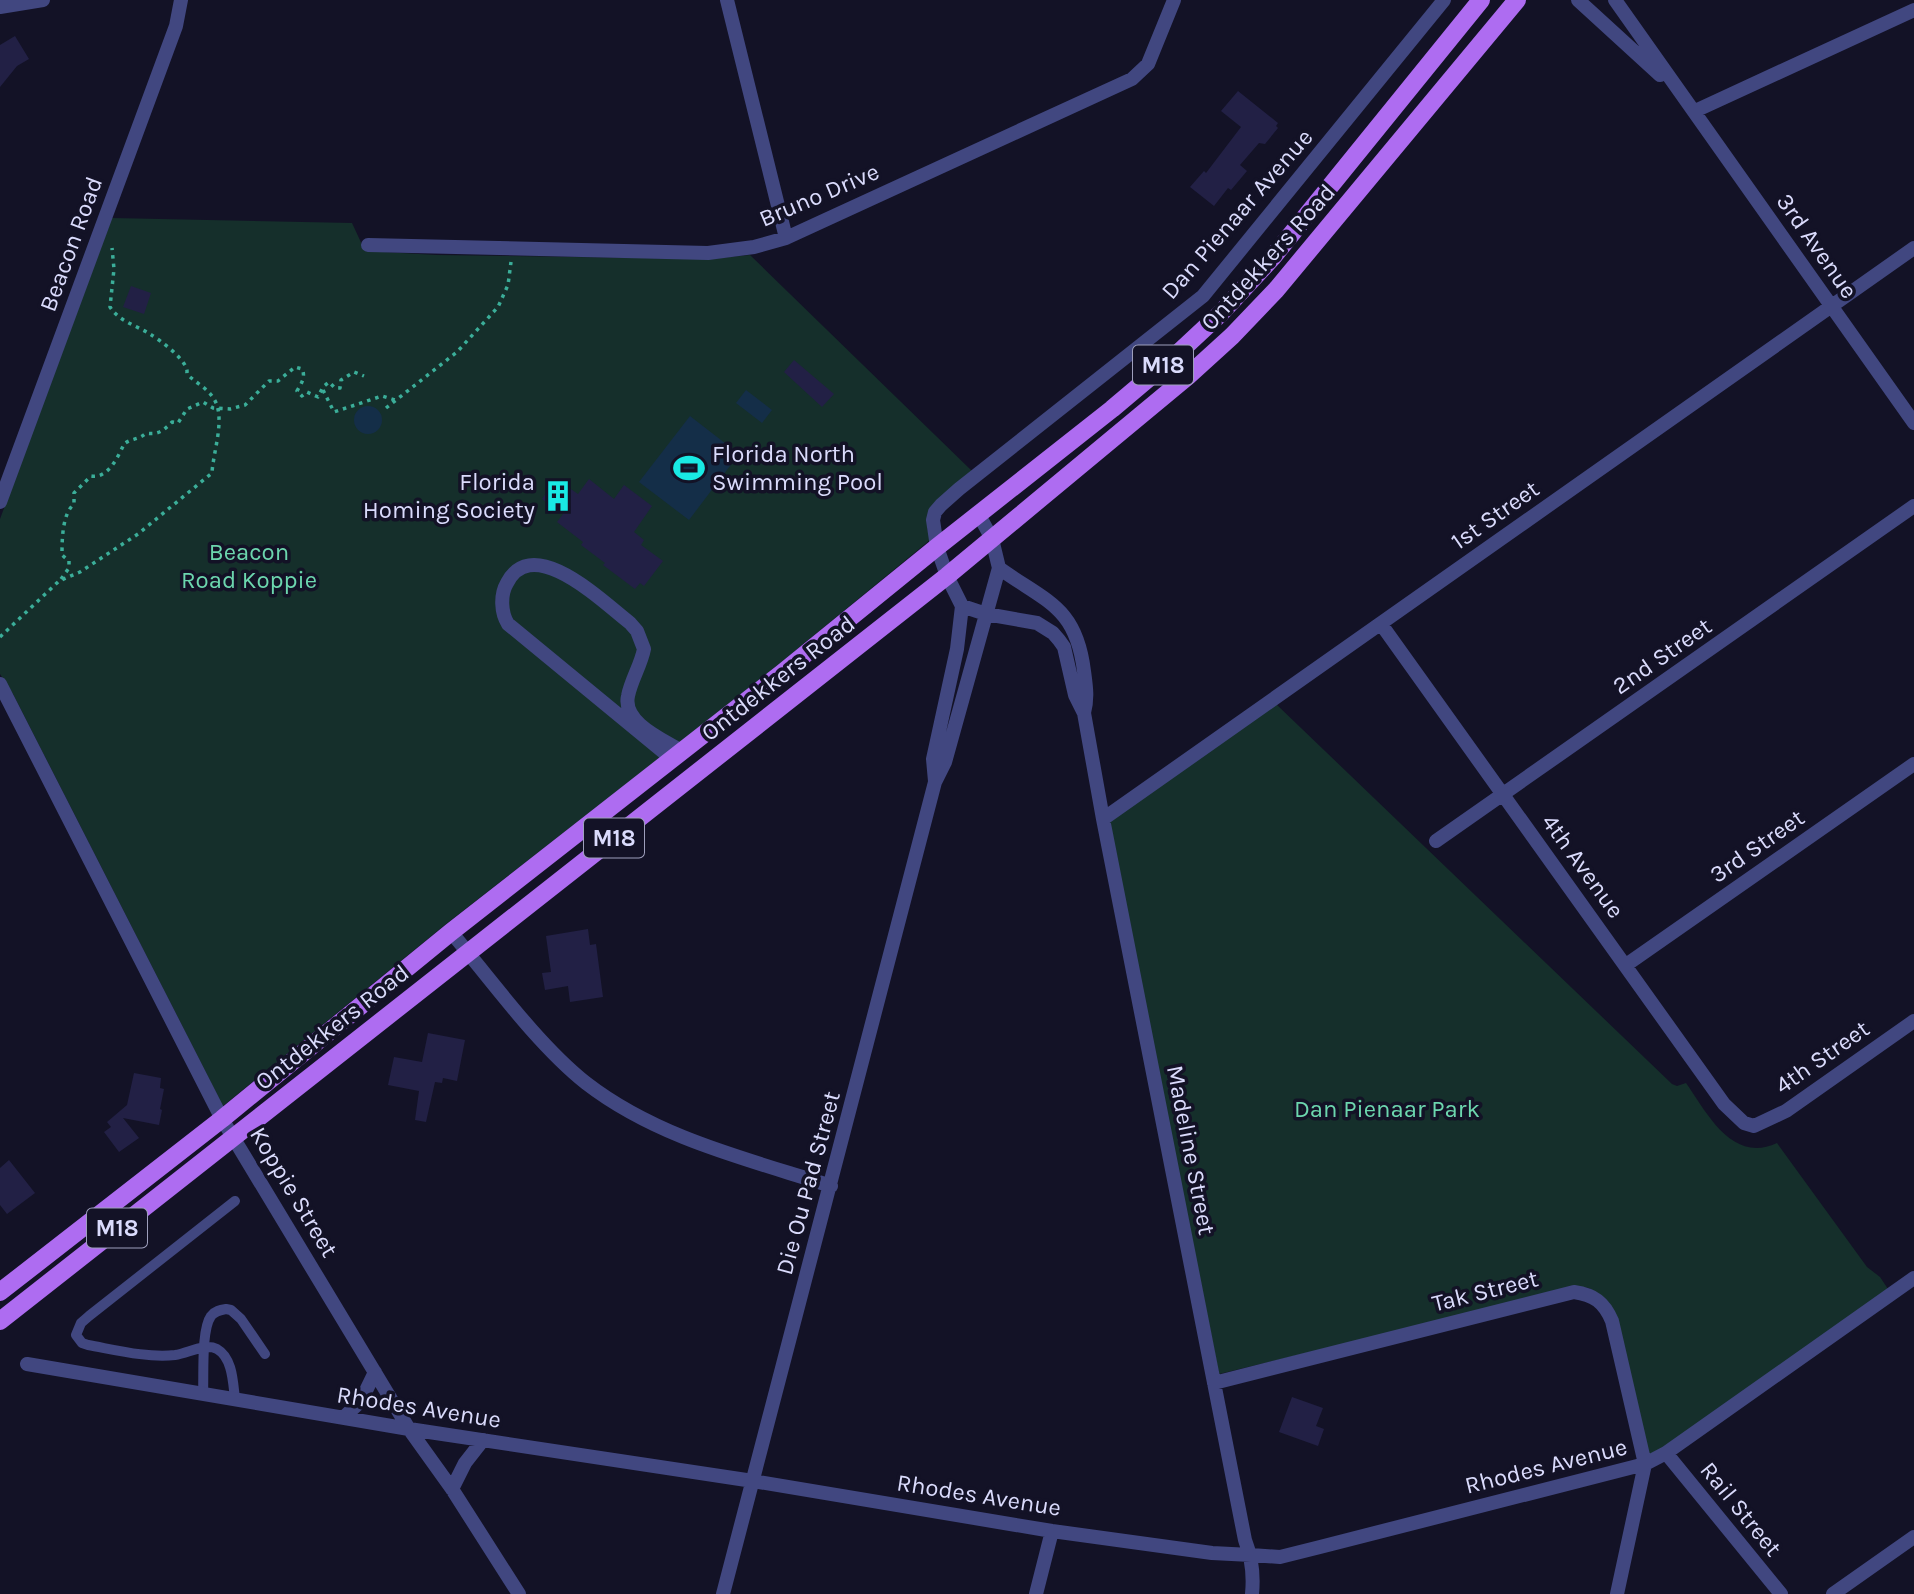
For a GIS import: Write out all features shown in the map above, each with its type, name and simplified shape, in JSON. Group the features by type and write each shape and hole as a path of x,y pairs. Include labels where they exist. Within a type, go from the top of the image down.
{"main road":[{"name":"Ontdekkers Road","path":"0,1292 222,1119 451,932 678,756 1112,409 1221,313 1272,258 1481,0"},
{"name":"Ontdekkers Road","path":"0,1321 233,1135 947,576 1188,376 1252,315 1341,214 1517,0"}],"street":[{"path":"0,7 43,0"},
{"name":"Beacon Road","path":"0,502 176,26 181,0"},
{"path":"727,0 786,238"},
{"name":"Bruno Drive","path":"368,246 708,253 754,247 786,238 1132,79 1148,64 1174,0"},
{"name":"Dan Pienaar Avenue","path":"937,547 933,520 941,505 1203,296 1444,0"},
{"name":"3rd Avenue","path":"1578,0 1695,111 1914,423"},
{"name":"3rd Avenue","path":"1615,0 1681,95"},
{"path":"1695,111 1914,10"},
{"name":"1st Street","path":"1102,819 1914,248"},
{"name":"2nd Street","path":"1436,841 1914,506"},
{"name":"Die Ou Pad Street","path":"723,1594 935,782 945,762 999,568 992,539 979,515"},
{"path":"937,547 947,576 962,606"},
{"path":"533,564 552,568 575,580 630,623 637,631 644,649 628,696 629,712 678,756 508,624 503,613 503,593 505,585 514,573 533,564"},
{"name":"Madeline Street","path":"999,568 1051,603 1068,619 1075,631 1083,662 1088,697 1084,713"},
{"name":"Die Ou Pad Street","path":"935,782 933,758 957,649 962,606"},
{"name":"Madeline Street","path":"962,606 986,614 1037,623 1053,633 1064,647 1075,695 1084,713 1102,819 1245,1540 1251,1555 1252,1594"},
{"name":"4th Avenue","path":"1381,624 1724,1104 1744,1123 1754,1126"},
{"name":"Koppie Street","path":"0,684 222,1119 409,1429 452,1489 519,1594"},
{"name":"3rd Street","path":"1626,965 1914,764"},
{"path":"451,932 565,1064 610,1100 658,1128 831,1186"},
{"name":"4th Street","path":"1754,1126 1786,1111 1914,1021"},
{"name":"Rhodes Avenue","path":"27,1364 409,1429 1052,1531 1212,1553 1280,1557 1645,1464 1665,1453 1914,1278"},
{"name":"Tak Street","path":"1214,1382 1574,1293 1590,1294 1605,1306 1612,1321 1645,1464"},
{"path":"343,1418 361,1401 375,1372"},
{"path":"452,1489 465,1463 483,1440"},
{"name":"Rail Street","path":"1665,1453 1780,1594"},
{"path":"1617,1594 1645,1464"},
{"path":"1036,1594 1052,1531"},
{"path":"1833,1594 1914,1537"}],"lane":[{"path":"235,1201 89,1316 77,1329 76,1335 82,1343 88,1345 142,1354 172,1355 205,1346 215,1348 224,1355 233,1380 235,1399"},
{"path":"203,1394 205,1346 211,1316 216,1312 226,1309 236,1314 265,1354"}],"path":[{"path":"59,581 80,572 138,534 212,474 213,458 217,450 218,408 214,398 187,375 186,366 172,352 151,334 116,315 110,307 114,269 111,231 102,226"},
{"path":"386,408 457,352 498,307 508,285 513,250"},
{"path":"0,637 59,581 69,568 69,561 62,555 62,544 68,509 74,504 74,493 91,477 104,474 128,440 142,438 146,433 154,435 163,431 172,422 178,423 187,409 203,402 213,408 230,409 245,405 270,381 278,381 295,367 299,366 304,373 297,393 302,396 307,392 318,397 329,382 335,388 340,388 341,380 355,372 364,376"},
{"path":"323,390 334,412 382,396 395,400"}],"green space":[{"name":"Beacon Road Koppie","path":"112,218 352,223 365,251 437,255 709,259 750,255 972,471 927,527 930,540 756,683 446,924 223,1106 13,694 0,674 0,519"},
{"name":"Dan Pienaar Park","path":"1276,704 1672,1084 1677,1086 1686,1083 1722,1132 1747,1147 1761,1148 1777,1143 1867,1267 1880,1277 1888,1289 1666,1446 1649,1455 1606,1299 1589,1288 1581,1287 1219,1374 1109,822"}],"water":[{"name":"Florida North Swimming Pool","path":"746,390 772,410 762,423 736,403"},
{"path":"368,406 378,410 382,420 378,430 368,434 358,430 354,420 358,410"},
{"name":"Florida North Swimming Pool","path":"690,416 739,454 689,520 639,482"}],"building":[{"path":"15,36 29,59 17,66 0,87 0,45"},
{"path":"1238,91 1278,123 1278,128 1265,144 1259,143 1240,165 1247,171 1231,190 1228,188 1214,206 1190,187 1204,171 1206,173 1241,127 1221,111"},
{"path":"131,286 151,293 144,314 123,307"},
{"name":"Florida North Swimming Pool","path":"794,360 834,394 822,407 784,372"},
{"name":"Florida North Swimming Pool","path":"556,479 578,494 589,479 614,499 624,485 652,506 634,532 644,540 641,545 663,561 644,586 640,583 635,589 603,565 605,563 581,545 583,542 557,522 563,514 542,499"},
{"path":"588,929 590,945 596,944 603,997 570,1002 568,986 545,990 542,973 551,972 546,936"},
{"path":"428,1033 465,1040 457,1081 443,1078 442,1083 435,1082 426,1122 415,1120 419,1091 388,1085 394,1057 422,1062"},
{"path":"134,1073 161,1078 160,1088 164,1089 162,1110 159,1125 123,1118 139,1138 119,1152 104,1132 111,1127 107,1122 127,1105"},
{"path":"9,1160 35,1193 7,1214 0,1205 0,1168"},
{"path":"1292,1397 1323,1408 1316,1426 1324,1429 1318,1446 1279,1432"}],"place":[{"name":"Florida North Swimming Pool","path":"689,468"},
{"name":"Florida Homing Society","path":"558,496"}]}
